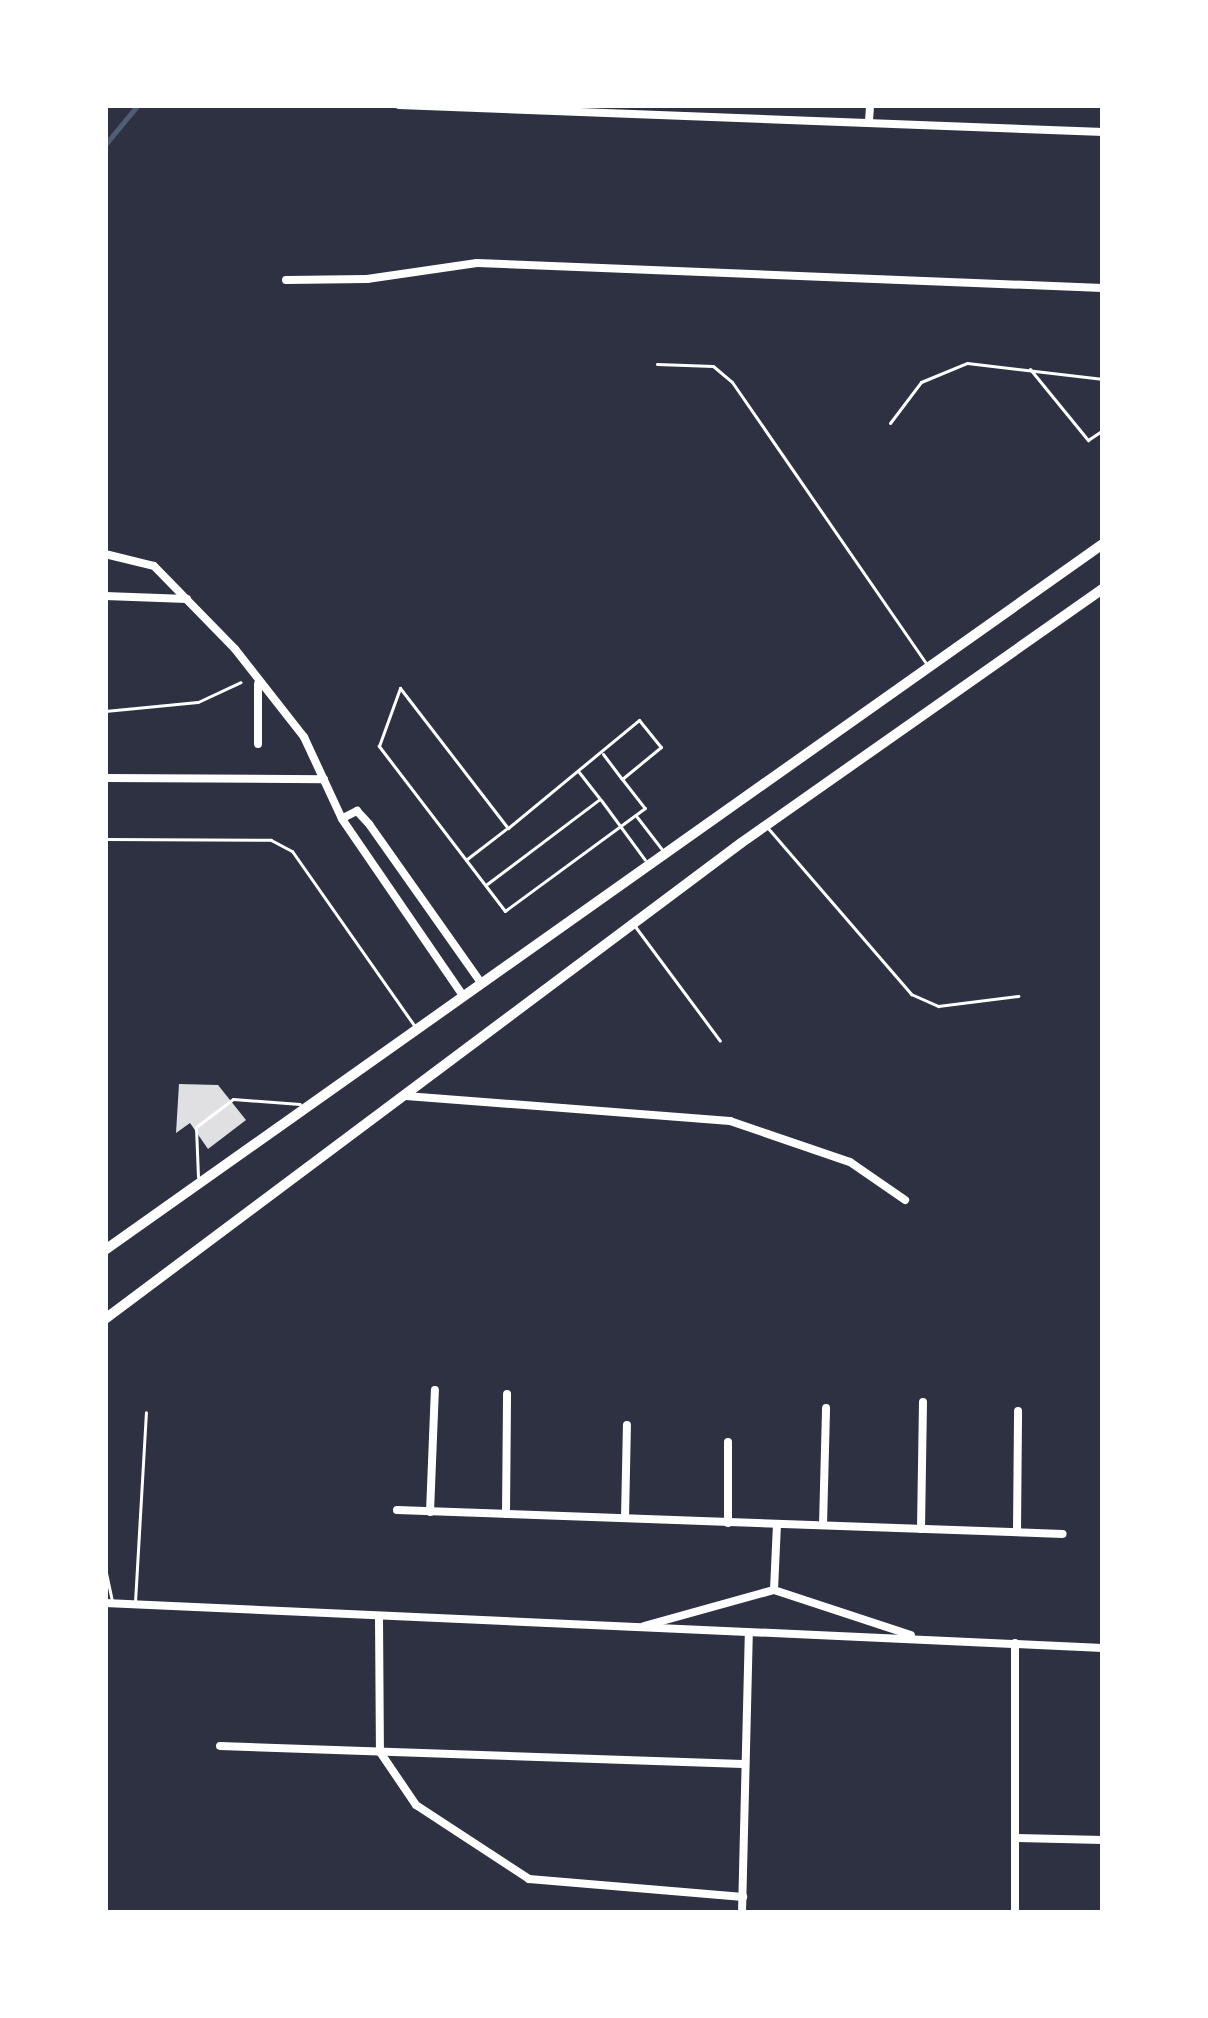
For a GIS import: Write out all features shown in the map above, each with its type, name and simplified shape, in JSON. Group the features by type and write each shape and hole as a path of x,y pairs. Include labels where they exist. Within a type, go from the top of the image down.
{"main road":[{"path":"105,1250 1103,544"},
{"path":"105,1319 766,825 1103,589"}],"street":[{"path":"399,105 1103,132"},
{"path":"869,121 870,105"},
{"path":"286,280 368,279 476,263 1103,288"},
{"path":"105,554 154,566 304,737 342,819 464,998"},
{"path":"105,596 187,599"},
{"path":"258,682 258,744"},
{"path":"105,778 324,779"},
{"path":"333,793 357,811 482,985"},
{"path":"342,819 357,811"},
{"path":"398,1096 651,1109 730,1121 850,1162 904,1200"},
{"path":"430,1512 435,1390"},
{"path":"506,1394 506,1514"},
{"path":"921,1528 923,1402"},
{"path":"823,1525 826,1408"},
{"path":"1017,1532 1018,1411"},
{"path":"625,1518 627,1425"},
{"path":"728,1442 728,1523"},
{"path":"397,1510 1063,1534"},
{"path":"775,1590 777,1524"},
{"path":"635,1628 775,1590 924,1639"},
{"path":"109,1603 1100,1645"},
{"path":"379,1617 380,1752 416,1805 529,1879 743,1897"},
{"path":"742,1913 749,1632"},
{"path":"1015,1643 1015,1913"},
{"path":"220,1746 743,1764"},
{"path":"1017,1838 1103,1840"}],"lane":[{"path":"657,364 712,366 732,382 929,668"},
{"path":"890,423 939,369 1028,368 1103,379"},
{"path":"1028,368 1088,440 1103,430"},
{"path":"508,828 400,688 380,746 505,910 645,808 602,753"},
{"path":"467,859 639,720 661,747 622,778"},
{"path":"578,772 649,865"},
{"path":"485,885 600,799"},
{"path":"636,816 665,854"},
{"path":"766,825 911,994 938,1006 1018,996"},
{"path":"105,838 271,840 292,851 418,1031"},
{"path":"633,923 720,1041"},
{"path":"198,1185 196,1127 233,1100 314,1105"},
{"path":"135,1604 146,1412"},
{"path":"105,1568 109,1603"}],"path":[{"path":"105,711 198,702 232,692 250,673"}],"building":[{"path":"179,1084 218,1085 246,1120 208,1149 190,1123 176,1133"}],"waterway":[{"path":"105,145 138,105"}]}
